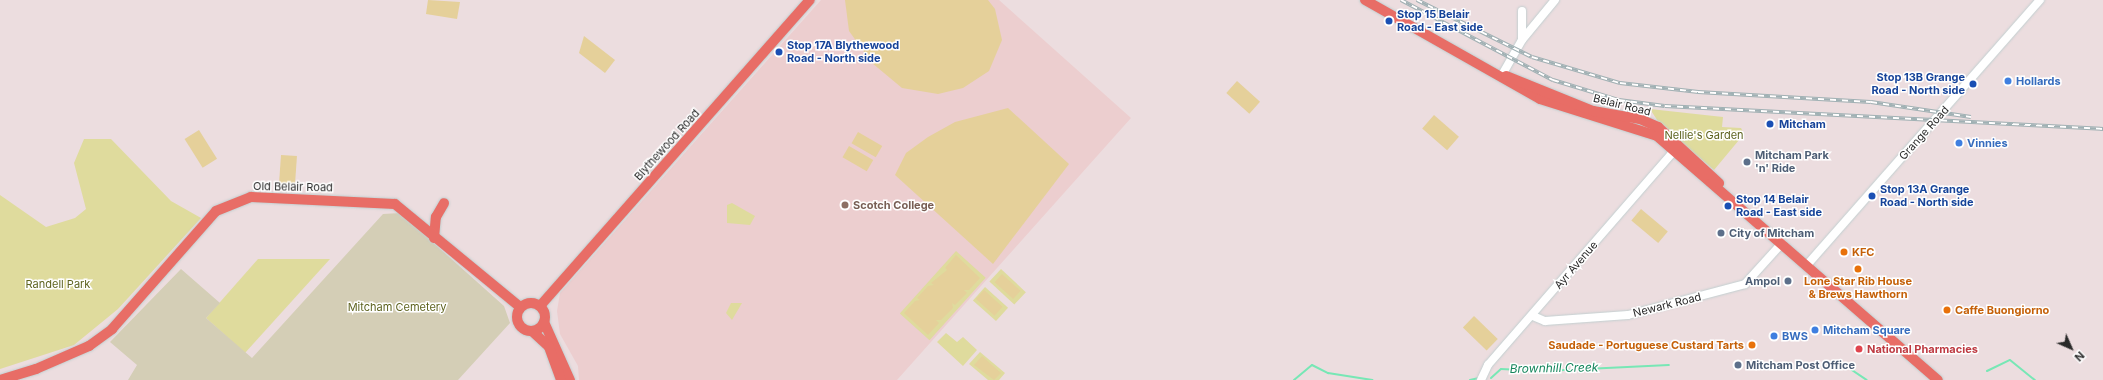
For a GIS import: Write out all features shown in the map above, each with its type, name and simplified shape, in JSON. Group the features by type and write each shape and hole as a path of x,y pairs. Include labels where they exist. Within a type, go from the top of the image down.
{"main road":[{"name":"Blythewood Road","path":"540,306 810,0"},
{"name":"Belair Road","path":"1365,0 1502,75 1593,111 1640,119 1658,127 1698,161 1736,202"},
{"name":"Belair Road","path":"1502,75 1518,88 1575,112 1649,132 1736,202 1938,380"},
{"name":"Old Belair Road","path":"0,380 73,355 112,329 205,222 236,200 276,197 391,202 520,307"},
{"path":"434,238 436,217 444,203"},
{"path":"561,380 549,347 532,331 523,328 517,321 520,307 528,303 540,306 544,322 570,380"},
{"path":"532,331 544,322"}],"street":[{"path":"1502,75 1522,40 1555,0"},
{"name":"Grange Road","path":"1807,265 2040,0"},
{"path":"1522,11 1522,40"},
{"name":"Ayr Avenue","path":"1481,380 1485,372 1674,151"},
{"name":"Newark Road","path":"1533,316 1545,321 1628,314 1745,284 1782,243"}],"shaded area":[{"path":"428,0 460,2 457,19 426,14"},
{"name":"Scotch College","path":"821,0 999,0 1131,118 897,380 579,380 578,366 560,334 557,311 560,293"},
{"path":"845,0 988,0 995,9 1002,40 989,71 963,88 938,94 902,88 872,63 849,31"},
{"path":"584,36 615,60 605,73 579,53"},
{"path":"1237,81 1260,102 1249,114 1226,93"},
{"path":"1008,108 1069,164 993,264 895,175 906,153 928,137 955,122"},
{"path":"1434,115 1459,137 1447,150 1422,129"},
{"path":"199,130 217,159 203,168 185,139"},
{"path":"858,132 882,146 876,157 852,143"},
{"path":"849,146 873,160 867,171 842,157"},
{"path":"281,155 297,156 295,188 279,187"},
{"path":"1641,209 1668,231 1658,243 1631,220"},
{"path":"956,255 980,278 969,290 964,290 967,293 955,305 952,303 953,308 941,320 936,320 939,323 928,335 904,313 915,301 920,300 917,298 928,286 934,285 931,283 947,270 945,268"},
{"path":"1002,274 1021,291 1013,299 995,282"},
{"path":"984,290 1003,307 995,316 976,299"},
{"path":"1474,316 1498,339 1487,350 1463,328"},
{"path":"982,356 1001,373 994,380 974,365"}],"green space":[{"name":"Nellie's Garden","path":"1650,109 1723,117 1722,127 1741,128 1744,134 1714,170 1659,123"},
{"name":"Randell Park","path":"84,139 111,139 171,201 201,218 118,309 74,345 0,369 0,195 46,227 75,218 86,209 74,163"},
{"path":"732,203 755,216 750,225 727,223 727,205"},
{"name":"Mitcham Cemetery","path":"400,213 504,306 510,323 458,380 128,380 137,365 110,342 181,269 220,303 206,318 252,358 383,214"},
{"path":"956,251 986,278 930,340 900,313"},
{"path":"258,259 330,259 245,353 206,318"},
{"path":"1001,269 1026,292 1014,305 989,281"},
{"path":"985,287 1008,308 996,321 973,300"},
{"path":"731,303 742,303 732,320 726,313"},
{"path":"946,333 957,342 963,337 977,350 963,366 937,342"},
{"path":"980,352 1005,373 999,380 988,380 969,364"}],"waterway":[{"name":"Brownhill Creek","path":"1987,371 2010,360 2035,380"},
{"name":"Brownhill Creek","path":"1840,362 1867,380"},
{"name":"Brownhill Creek","path":"1294,380 1312,365 1328,373 1372,380"},
{"name":"Brownhill Creek","path":"1491,378 1501,369 1544,371 1669,365"},
{"name":"Brownhill Creek","path":"1470,380 1479,378"}],"railway":[{"path":"1401,0 1553,80 1619,100 1665,106 2103,129"},
{"path":"1417,0 1532,57 1620,83 1698,92 1871,102 1971,117"}],"place":[{"name":"Stop 15 Belair Road - East side","path":"1389,21"},
{"name":"Stop 17A Blythewood Road - North side","path":"779,52"},
{"name":"Hollards","path":"2008,81"},
{"name":"Stop 13B Grange Road - North side","path":"1973,84"},
{"name":"Mitcham","path":"1770,124"},
{"name":"Vinnies","path":"1959,143"},
{"name":"Mitcham Park 'n' Ride","path":"1747,162"},
{"name":"Stop 13A Grange Road - North side","path":"1872,196"},
{"name":"Scotch College","path":"845,205"},
{"name":"Stop 14 Belair Road - East side","path":"1728,206"},
{"name":"City of Mitcham","path":"1721,233"},
{"name":"KFC","path":"1844,252"},
{"name":"Lone Star Rib House & Brews Hawthorn","path":"1858,269"},
{"name":"Ampol","path":"1788,281"},
{"name":"Caffe Buongiorno","path":"1947,310"},
{"name":"Mitcham Square","path":"1815,330"},
{"name":"BWS","path":"1774,336"},
{"name":"Saudade - Portuguese Custard Tarts","path":"1752,345"},
{"name":"National Pharmacies","path":"1859,349"},
{"name":"Mitcham Post Office","path":"1738,365"}]}
